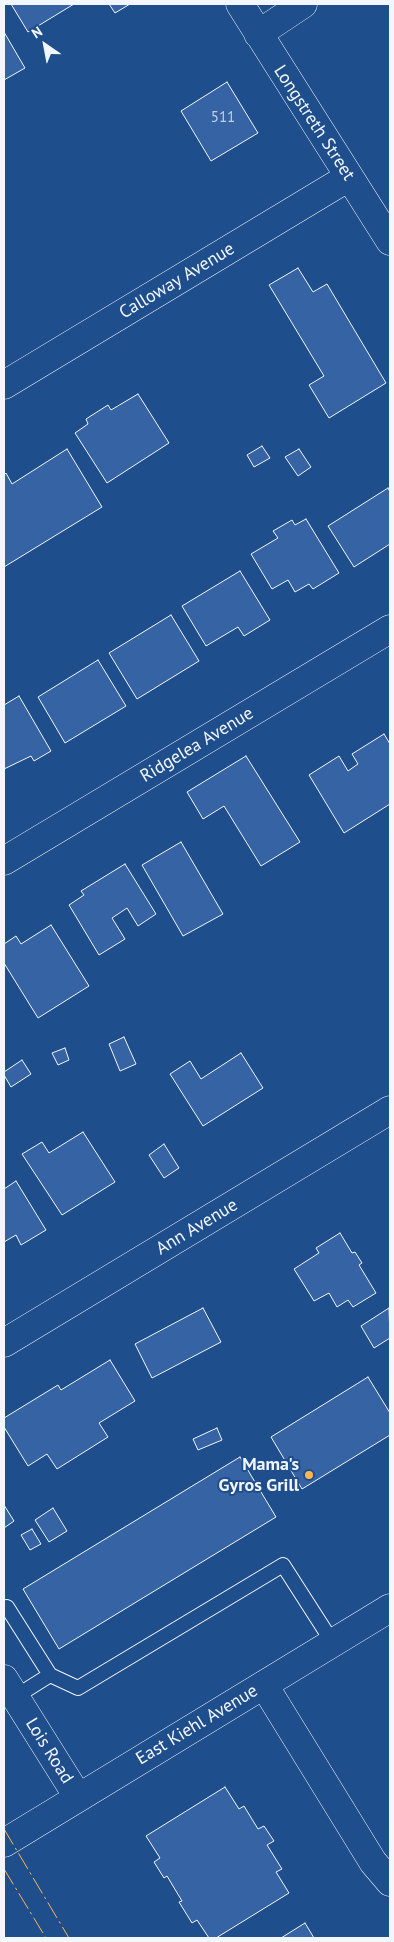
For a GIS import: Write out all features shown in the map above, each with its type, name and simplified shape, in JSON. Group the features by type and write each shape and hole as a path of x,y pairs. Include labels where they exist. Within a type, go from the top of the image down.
{"street":[{"name":"Longstreth Street","path":"240,4 390,241"},
{"path":"258,34 303,4"},
{"name":"Calloway Avenue","path":"4,385 350,177"},
{"name":"Ridgelea Avenue","path":"4,861 390,629"},
{"name":"Ann Avenue","path":"4,1343 390,1110"},
{"name":"East Kiehl Avenue","path":"4,1843 390,1608"},
{"path":"264,1685 373,1862 390,1882"},
{"name":"Lois Road","path":"10,1688 78,1797"}],"lane":[{"path":"4,1609 7,1607 50,1675 78,1688 283,1565 333,1643"},
{"path":"10,1688 50,1675"}],"building":[{"path":"11,4 74,4 28,32"},
{"path":"109,4 130,4 115,13"},
{"path":"4,32 25,68 4,80"},
{"path":"227,82 258,133 211,161 181,111"},
{"path":"298,268 313,292 327,284 386,383 329,418 309,385 324,376 269,285"},
{"path":"138,394 169,443 107,483 75,433 88,424 86,419 108,405 111,410"},
{"path":"262,446 270,458 254,467 247,455"},
{"path":"67,449 102,507 4,567 4,475 6,473 12,484"},
{"path":"299,449 311,467 298,476 285,457"},
{"path":"388,488 390,492 390,544 354,567 328,526"},
{"path":"306,519 339,573 313,589 309,584 295,592 288,580 272,589 251,554 278,538 273,531 292,520 295,525"},
{"path":"240,571 270,620 244,636 238,627 206,646 182,606"},
{"path":"171,615 199,661 137,699 109,653"},
{"path":"98,660 126,706 65,743 38,697"},
{"path":"19,696 51,751 34,761 31,756 4,769 4,705"},
{"path":"384,734 390,744 390,804 344,833 309,775 339,756 348,771 358,764 352,754"},
{"path":"246,756 300,842 261,866 224,806 203,819 187,792"},
{"path":"181,842 223,914 183,936 142,865"},
{"path":"125,864 156,914 138,926 127,908 112,918 125,939 99,955 69,905 84,895 81,891"},
{"path":"51,925 89,986 38,1018 4,963 4,944 16,936 21,944"},
{"path":"124,1037 136,1064 120,1071 109,1044"},
{"path":"65,1048 69,1060 58,1065 52,1053"},
{"path":"241,1053 263,1088 203,1126 170,1074 190,1061 201,1079"},
{"path":"22,1060 31,1074 11,1087 4,1072"},
{"path":"83,1132 115,1182 62,1215 22,1154 42,1142 49,1153"},
{"path":"164,1144 179,1168 164,1178 149,1155"},
{"path":"16,1181 46,1230 21,1245 16,1235 4,1242 4,1189"},
{"path":"340,1233 352,1253 355,1252 362,1263 359,1265 376,1293 353,1307 348,1300 337,1307 329,1293 314,1301 294,1269 319,1253 316,1248"},
{"path":"203,1308 221,1342 152,1378 135,1344"},
{"path":"389,1308 390,1338 374,1348 361,1326"},
{"path":"110,1360 135,1401 99,1423 108,1437 57,1469 47,1454 28,1466 4,1427 4,1418 58,1385 61,1390"},
{"path":"368,1377 390,1413 390,1435 302,1489 271,1437"},
{"path":"217,1428 222,1440 198,1450 193,1439"},
{"path":"240,1457 276,1517 59,1649 23,1589"},
{"path":"4,1505 14,1521 4,1528"},
{"path":"53,1508 67,1531 49,1542 35,1520"},
{"path":"32,1529 41,1544 30,1550 21,1535"},
{"path":"225,1787 239,1809 244,1806 258,1829 264,1826 274,1841 267,1845 282,1869 276,1872 289,1893 216,1938 209,1938 197,1920 192,1923 179,1902 182,1901 167,1876 164,1878 154,1862 160,1858 146,1836"},
{"path":"305,1923 314,1938 281,1938"}],"power":[{"path":"4,1829 69,1938"},
{"path":"4,1869 46,1938"}],"place":[{"name":"Mama's Gyros Grill","path":"309,1475"}]}
